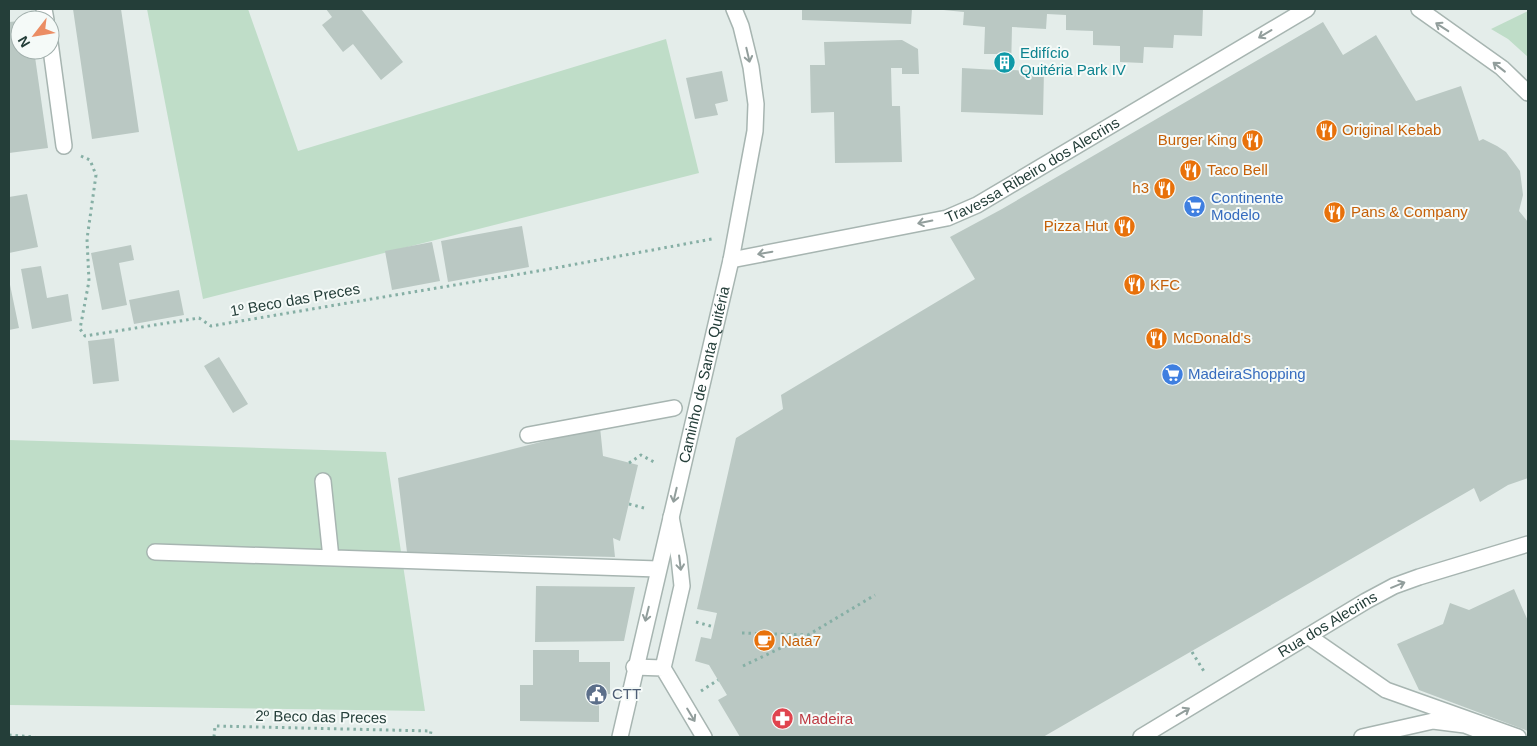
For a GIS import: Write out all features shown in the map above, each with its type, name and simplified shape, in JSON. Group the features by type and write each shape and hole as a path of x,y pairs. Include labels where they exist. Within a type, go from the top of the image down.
{"street":[{"name":"Caminho de Santa Quitéria","path":"620,737 634,667 731,260 755,131 756,104 749,59 734,9"},
{"name":"Travessa Ribeiro dos Alecrins","path":"731,260 947,218 977,205 1306,9"},
{"path":"1419,9 1502,68 1528,93"},
{"path":"52,60 64,146"},
{"path":"528,435 674,408"},
{"path":"323,481 331,558"},
{"path":"671,515 682,586 663,668 704,737"},
{"name":"Rua dos Alecrins","path":"1141,737 1394,586 1528,544"},
{"path":"155,552 658,569"},
{"path":"1308,636 1386,690 1518,737"},
{"path":"634,667 663,668"},
{"path":"1362,737 1433,721 1465,726 1496,737"}],"path":[{"name":"1º Beco das Preces","path":"64,146 90,160 96,174 92,216 87,239 89,282 80,329 85,336 199,318 211,326 544,270 718,238"},
{"path":"629,463 641,455 654,462"},
{"path":"629,504 644,508"},
{"path":"743,666 808,635 876,595"},
{"path":"695,622 714,626"},
{"path":"742,633 808,635"},
{"path":"1192,652 1205,674"},
{"path":"698,692 718,680"},
{"name":"2º Beco das Preces","path":"214,737 215,726 431,731 430,737"},
{"path":"9,735 35,737"}],"green space":[{"path":"147,9 248,9 298,151 666,39 699,173 203,299"},
{"path":"1528,11 1528,57 1508,39 1491,29"},
{"path":"9,440 386,452 425,711 9,705"}],"building":[{"path":"73,9 121,9 139,132 92,139"},
{"path":"326,9 361,9 403,62 381,80 353,44 343,52 322,25 332,17"},
{"path":"802,9 912,9 911,24 802,20"},
{"name":"Edifício Quitéria Park IV","path":"933,9 1203,9 1202,36 1174,35 1173,48 1144,47 1143,63 1120,62 1120,46 1093,45 1093,31 1066,30 1066,15 1047,14 1046,29 1012,27 1011,70 1044,71 1043,115 961,112 962,68 997,70 997,54 984,54 985,27 963,25 964,12"},
{"path":"9,22 10,60 35,60 48,148 9,153"},
{"name":"MadeiraShopping","path":"1323,22 1343,55 1376,35 1416,101 1461,86 1479,141 1483,139 1506,152 1520,171 1523,195 1519,211 1528,222 1528,478 1508,485 1480,502 1474,488 1043,737 740,737 718,700 727,695 709,665 695,661 701,637 711,639 717,613 697,609 736,438 783,409 781,395 975,279 950,237 1002,209"},
{"path":"902,40 918,49 919,74 902,74 902,68 891,68 892,106 900,106 902,162 835,163 834,112 811,113 810,65 825,65 824,42"},
{"path":"722,71 728,101 715,104 718,115 695,119 686,78"},
{"path":"27,194 38,247 9,253 9,197"},
{"path":"522,226 529,267 448,282 441,241"},
{"path":"432,242 440,281 392,290 385,251"},
{"path":"131,245 134,260 119,263 127,305 102,310 91,253"},
{"path":"41,266 47,298 68,294 72,321 32,329 21,269"},
{"path":"9,280 19,328 9,330"},
{"path":"179,290 184,315 134,324 129,300"},
{"path":"114,338 119,381 93,384 88,341"},
{"path":"219,357 248,404 233,413 204,366"},
{"path":"600,427 603,456 638,465 620,541 613,538 615,557 407,552 398,478"},
{"path":"536,586 635,587 624,641 535,642"},
{"path":"1514,589 1528,621 1528,731 1419,690 1397,644 1443,624 1450,603 1469,610"},
{"path":"533,650 579,650 579,662 610,662 610,694 599,694 599,722 520,721 520,685 533,685"}],"place":[{"name":"Edifício Quitéria Park IV","path":"1004,62"},
{"name":"Original Kebab","path":"1326,130"},
{"name":"Burger King","path":"1253,140"},
{"name":"Taco Bell","path":"1191,170"},
{"name":"h3","path":"1165,188"},
{"name":"Continente Modelo","path":"1195,207"},
{"name":"Pans & Company","path":"1335,212"},
{"name":"Pizza Hut","path":"1124,226"},
{"name":"KFC","path":"1134,285"},
{"name":"McDonald's","path":"1157,338"},
{"name":"MadeiraShopping","path":"1172,374"},
{"name":"Nata7","path":"765,641"},
{"name":"CTT","path":"596,694"},
{"name":"Madeira","path":"783,719"}]}
